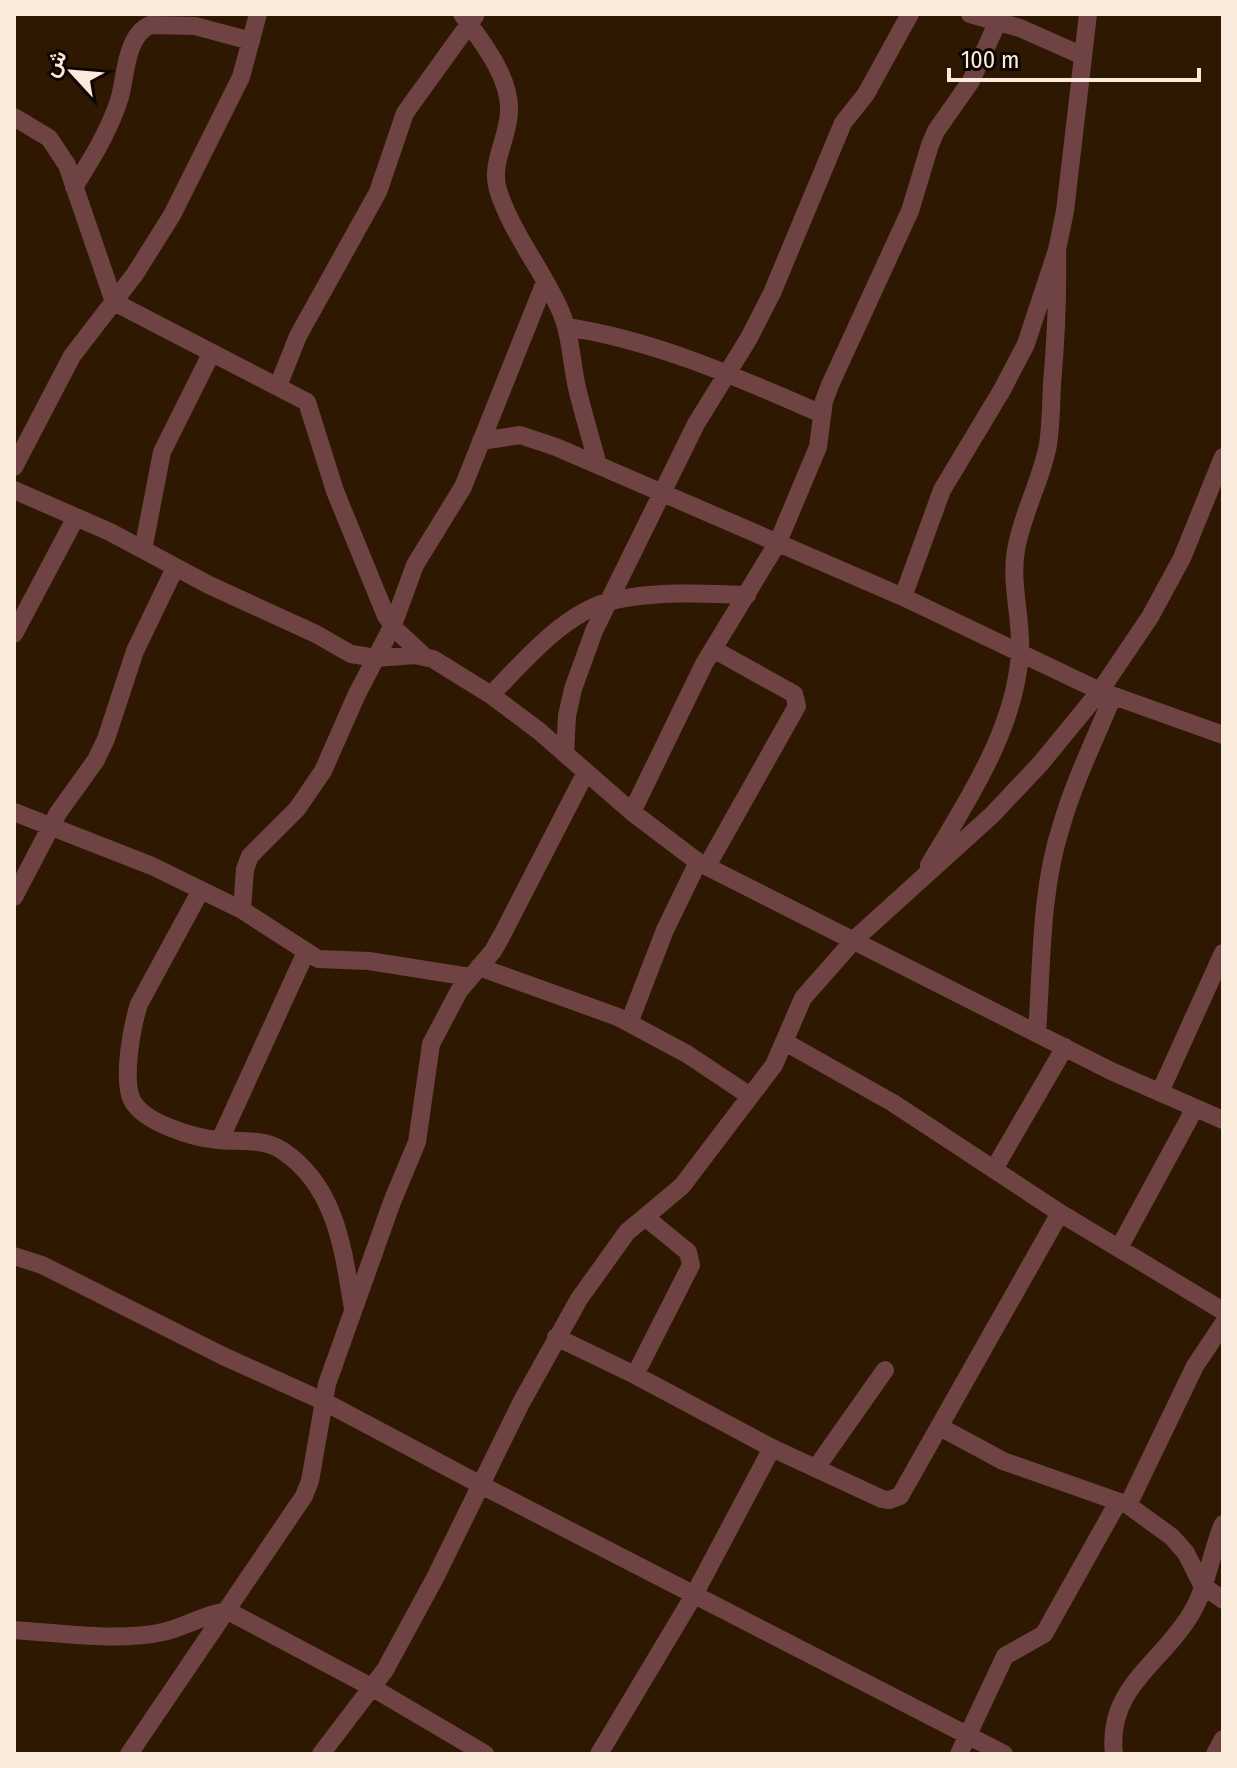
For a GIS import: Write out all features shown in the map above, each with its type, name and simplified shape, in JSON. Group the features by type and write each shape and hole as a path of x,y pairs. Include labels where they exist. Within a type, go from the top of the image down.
{"street":[{"path":"14,467 72,356 135,274 172,215 241,77 258,14"},
{"path":"565,754 567,716 573,689 594,631 696,424 749,338 772,293 843,123 866,94 910,14"},
{"path":"970,14 1020,28 1083,56"},
{"path":"920,881 990,755 1015,685 1020,652 1015,554 1048,443 1058,303 1057,250 1088,14"},
{"path":"278,386 298,336 378,192 405,113 469,17 502,77 507,95 509,113 495,173 497,188 509,218 567,327 577,389 598,465"},
{"path":"632,812 713,649 778,542 818,447 830,385 910,211 930,145 936,131 971,81 998,21"},
{"path":"74,187 110,124 131,48 144,28 150,25 195,26 251,41"},
{"path":"14,117 49,138 67,165 114,302 302,398 310,407 335,491 393,625 424,656"},
{"path":"903,597 942,490 1026,344 1057,250"},
{"path":"242,910 245,869 250,856 312,790 393,625 415,565 425,545 453,506 545,282"},
{"path":"567,327 611,334 727,372 822,414"},
{"path":"143,550 162,452 211,354"},
{"path":"481,441 520,435 598,465 903,597 1106,694 1223,735"},
{"path":"1037,1033 1045,915 1061,825 1106,694 1182,558 1219,477 1223,457"},
{"path":"14,490 76,517 341,649 376,658 424,656 433,659 491,695 632,812 703,864 1065,1047 1223,1120"},
{"path":"14,634 76,517"},
{"path":"14,897 49,827 101,750 135,651 175,568"},
{"path":"491,695 554,633 609,601 642,597 747,595"},
{"path":"629,1023 665,930 797,706 794,694 713,649"},
{"path":"321,1754 385,1670 435,1578 556,1337 627,1232 682,1186 774,1065 803,998 855,939 992,815 1106,694"},
{"path":"129,1754 304,1496 310,1481 323,1401 392,1202 417,1142 431,1044 438,1027 502,935 586,772"},
{"path":"14,812 152,866 242,910 306,952 329,961 369,961 475,972 629,1023 687,1054 750,1096"},
{"path":"201,890 139,1004 133,1024 128,1088 137,1108 167,1126 194,1137 266,1143 284,1152 323,1195 335,1219 353,1312"},
{"path":"220,1140 306,952"},
{"path":"1160,1092 1223,953"},
{"path":"785,1042 893,1103 1060,1213 1223,1311"},
{"path":"994,1169 1065,1047"},
{"path":"1119,1248 1195,1108"},
{"path":"556,1337 772,1448 882,1499 895,1499 900,1496 940,1427 1060,1213"},
{"path":"635,1375 691,1265 688,1252 645,1217"},
{"path":"16,1261 42,1265 223,1356 323,1401 1004,1754"},
{"path":"959,1754 1005,1656 1044,1634 1123,1503 1195,1366 1223,1324"},
{"path":"816,1468 885,1370"},
{"path":"940,1427 1003,1461 1123,1503 1172,1537 1186,1553 1202,1585 1223,1600"},
{"path":"599,1754 694,1595 772,1448"},
{"path":"1114,1754 1112,1732 1116,1712 1127,1693 1191,1615 1223,1524"},
{"path":"14,1630 138,1636 166,1632 200,1617 228,1611 373,1688 485,1754"},
{"path":"1215,1754 1223,1739"}]}
